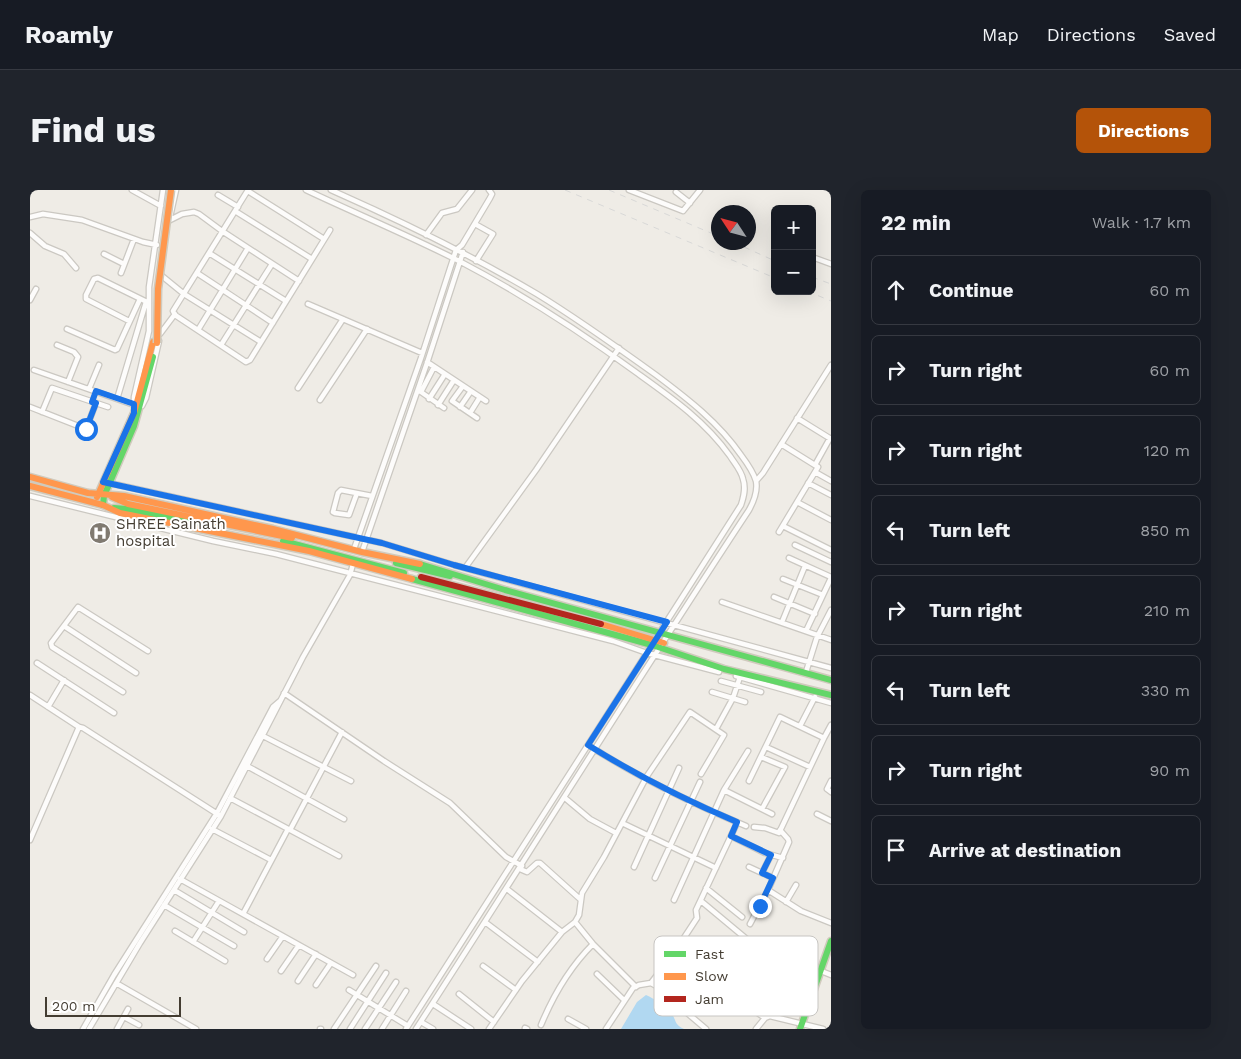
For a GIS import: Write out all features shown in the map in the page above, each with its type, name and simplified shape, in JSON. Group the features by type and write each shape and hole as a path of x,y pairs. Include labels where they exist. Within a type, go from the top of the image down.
{"main road":[{"path":"136,413 135,405 155,343 154,289 167,190"},
{"path":"102,505 106,482 136,413 155,343 158,289 171,190"},
{"path":"30,477 128,504 312,542 458,578 665,641 806,672 831,680"},
{"path":"30,486 102,505 311,547 418,577 657,638"},
{"path":"104,496 124,496 273,529 362,552 430,566 657,638 724,669 831,695"},
{"path":"102,505 120,513 309,551 459,591 657,638"},
{"path":"818,979 831,944"}],"street":[{"path":"132,190 161,206"},
{"path":"34,370 135,405 134,397 147,341 149,286 163,190"},
{"path":"136,413 146,398 160,334 162,276 176,190"},
{"path":"160,334 175,314 173,311 248,190 324,239"},
{"path":"306,190 453,258 512,291 614,356 681,405 707,427 741,472 745,490 741,505 407,1028 348,990"},
{"path":"331,190 463,253 537,294 619,348 686,398 713,421 733,443 756,481 756,494 749,510 416,1029"},
{"path":"426,235 442,213 457,209 472,190"},
{"path":"354,549 456,250 462,245 492,194 489,190"},
{"path":"630,190 683,211 697,191"},
{"path":"676,192 690,203"},
{"path":"218,195 312,259"},
{"path":"343,207 347,197"},
{"path":"170,220 182,214 194,212 199,214 299,281"},
{"path":"30,217 44,214 72,220 82,220 134,239 166,246"},
{"path":"475,224 493,234 476,261"},
{"path":"175,314 246,362 250,360 330,230"},
{"path":"30,233 45,246 64,254 76,268"},
{"path":"121,273 134,239"},
{"path":"362,552 463,253 462,245"},
{"path":"198,330 248,248"},
{"path":"209,253 286,301"},
{"path":"104,254 124,264"},
{"path":"816,258 831,264"},
{"path":"221,345 272,264"},
{"path":"197,273 273,323"},
{"path":"162,276 184,294 261,342"},
{"path":"129,320 86,299 94,279 98,278 148,303"},
{"path":"512,291 516,283"},
{"path":"31,297 36,289"},
{"path":"67,329 115,350 118,348 140,299"},
{"path":"118,399 148,303"},
{"path":"308,304 421,356 427,363 486,401"},
{"path":"298,388 343,320"},
{"path":"320,400 367,330"},
{"path":"57,345 74,352 78,357 68,382"},
{"path":"465,568 536,470 619,348"},
{"path":"89,389 99,366"},
{"path":"756,481 831,366"},
{"path":"434,367 421,392 429,400 444,408"},
{"path":"429,400 445,374"},
{"path":"42,412 51,388 54,388 58,378"},
{"path":"438,405 454,380"},
{"path":"463,386 452,401 477,418"},
{"path":"54,388 108,407"},
{"path":"86,429 96,391"},
{"path":"460,407 472,391"},
{"path":"470,413 480,397"},
{"path":"30,408 91,431"},
{"path":"798,418 831,438 815,465"},
{"path":"780,532 818,467 781,444"},
{"path":"388,453 395,456"},
{"path":"815,472 831,481"},
{"path":"106,482 416,552 465,568 831,668"},
{"path":"808,483 831,496"},
{"path":"357,493 349,515 333,512 332,510 339,491 357,493 372,496"},
{"path":"30,496 204,539 262,550 351,573 612,641 647,653 740,677 831,704"},
{"path":"797,502 831,520"},
{"path":"783,526 831,550"},
{"path":"795,545 831,562"},
{"path":"789,558 831,577 806,631"},
{"path":"83,1029 114,975 230,798 278,708 284,693 351,573 353,564"},
{"path":"782,622 805,566"},
{"path":"698,572 706,576"},
{"path":"783,579 823,595"},
{"path":"774,597 815,614"},
{"path":"722,602 782,622 817,637 831,640"},
{"path":"124,692 52,647 52,643 78,607 148,651"},
{"path":"806,672 817,637 831,610"},
{"path":"64,626 136,673"},
{"path":"37,663 114,713"},
{"path":"716,729 733,698 740,677"},
{"path":"48,707 64,680"},
{"path":"720,681 761,692"},
{"path":"800,726 815,699 816,691"},
{"path":"712,692 745,702"},
{"path":"284,693 450,804 506,857 521,868 527,872 537,863 540,863 580,899"},
{"path":"30,695 219,814"},
{"path":"89,1029 116,982 212,829 273,707 280,701"},
{"path":"489,1029 516,990 562,932 575,922 579,915 582,892 645,779 690,712 722,733 724,738 701,774"},
{"path":"749,782 780,717 824,738"},
{"path":"754,827 765,828 779,833 831,725"},
{"path":"30,840 79,727"},
{"path":"243,914 342,732"},
{"path":"263,736 351,781"},
{"path":"588,745 645,779 691,803 746,826"},
{"path":"766,747 810,767"},
{"path":"674,900 724,790 748,751"},
{"path":"761,757 785,766"},
{"path":"762,809 789,758"},
{"path":"247,766 344,819"},
{"path":"634,867 679,768"},
{"path":"831,781 827,788 831,792"},
{"path":"655,878 700,782"},
{"path":"724,790 772,814"},
{"path":"230,798 339,856"},
{"path":"565,798 590,819 616,834"},
{"path":"817,814 831,821"},
{"path":"685,936 697,918 696,910 737,822"},
{"path":"622,823 716,868"},
{"path":"212,829 271,860"},
{"path":"750,924 768,890 789,842 780,830"},
{"path":"731,836 771,855 783,858"},
{"path":"762,873 771,855"},
{"path":"749,867 773,878"},
{"path":"180,879 353,975"},
{"path":"786,902 796,885"},
{"path":"706,888 742,917"},
{"path":"507,889 562,932"},
{"path":"174,890 244,932"},
{"path":"768,890 801,911 831,923"},
{"path":"193,942 219,901"},
{"path":"701,901 743,936"},
{"path":"164,905 234,946"},
{"path":"485,922 538,962"},
{"path":"575,922 593,944 636,987"},
{"path":"174,931 225,961"},
{"path":"267,959 283,936"},
{"path":"540,1025 557,992 580,958 593,944"},
{"path":"281,971 299,945"},
{"path":"298,981 316,954"},
{"path":"316,985 331,963"},
{"path":"334,1029 376,966"},
{"path":"483,966 516,990"},
{"path":"821,971 831,975"},
{"path":"350,1029 386,973"},
{"path":"598,974 624,1000"},
{"path":"606,1029 624,1000 636,987 651,983 654,979"},
{"path":"116,982 196,1029"},
{"path":"365,1029 396,982"},
{"path":"382,1029 406,991"},
{"path":"459,994 494,1022"},
{"path":"432,1004 471,1029"},
{"path":"117,1029 128,1008"},
{"path":"691,1016 706,1029"},
{"path":"756,1029 765,1018 770,1016 800,1026 823,1029"},
{"path":"124,1017 139,1025"},
{"path":"568,1019 585,1029"},
{"path":"421,1022 433,1029"}],"water":[{"path":"646,995 654,1000 654,1016 673,1016 677,1024 684,1029 621,1029 637,1002"}],"railway":[{"path":"565,190 771,276"},
{"path":"609,190 711,233"},
{"path":"751,250 771,259"},
{"path":"816,278 831,284"},
{"path":"816,295 831,301"}],"traffic: fast":[{"path":"103,505 104,496 134,426 153,357"},
{"path":"114,508 217,527"},
{"path":"283,541 404,573"},
{"path":"396,563 450,576"},
{"path":"420,564 505,590 831,680"},
{"path":"412,579 652,645 724,669 831,695"},
{"path":"818,978 831,941"},
{"path":"800,1029 805,1016"}],"traffic: slow":[{"path":"157,343 158,289 171,190"},
{"path":"97,497 134,413 153,342"},
{"path":"30,477 88,493 124,496 420,564"},
{"path":"30,486 103,505 120,513 309,551 412,579"},
{"path":"112,497 128,504 292,538"},
{"path":"601,624 664,643"}],"traffic: jam":[{"path":"421,577 601,624"}],"place":[{"name":"SHREE Sainath hospital","path":"100,533"}],"route":[{"path":"86,429 96,403 92,402 96,391 134,404 134,413 103,482 382,543 454,565 667,622 588,745 645,779 691,803 737,822 731,836 771,855 762,873 773,878 760,906"}]}
